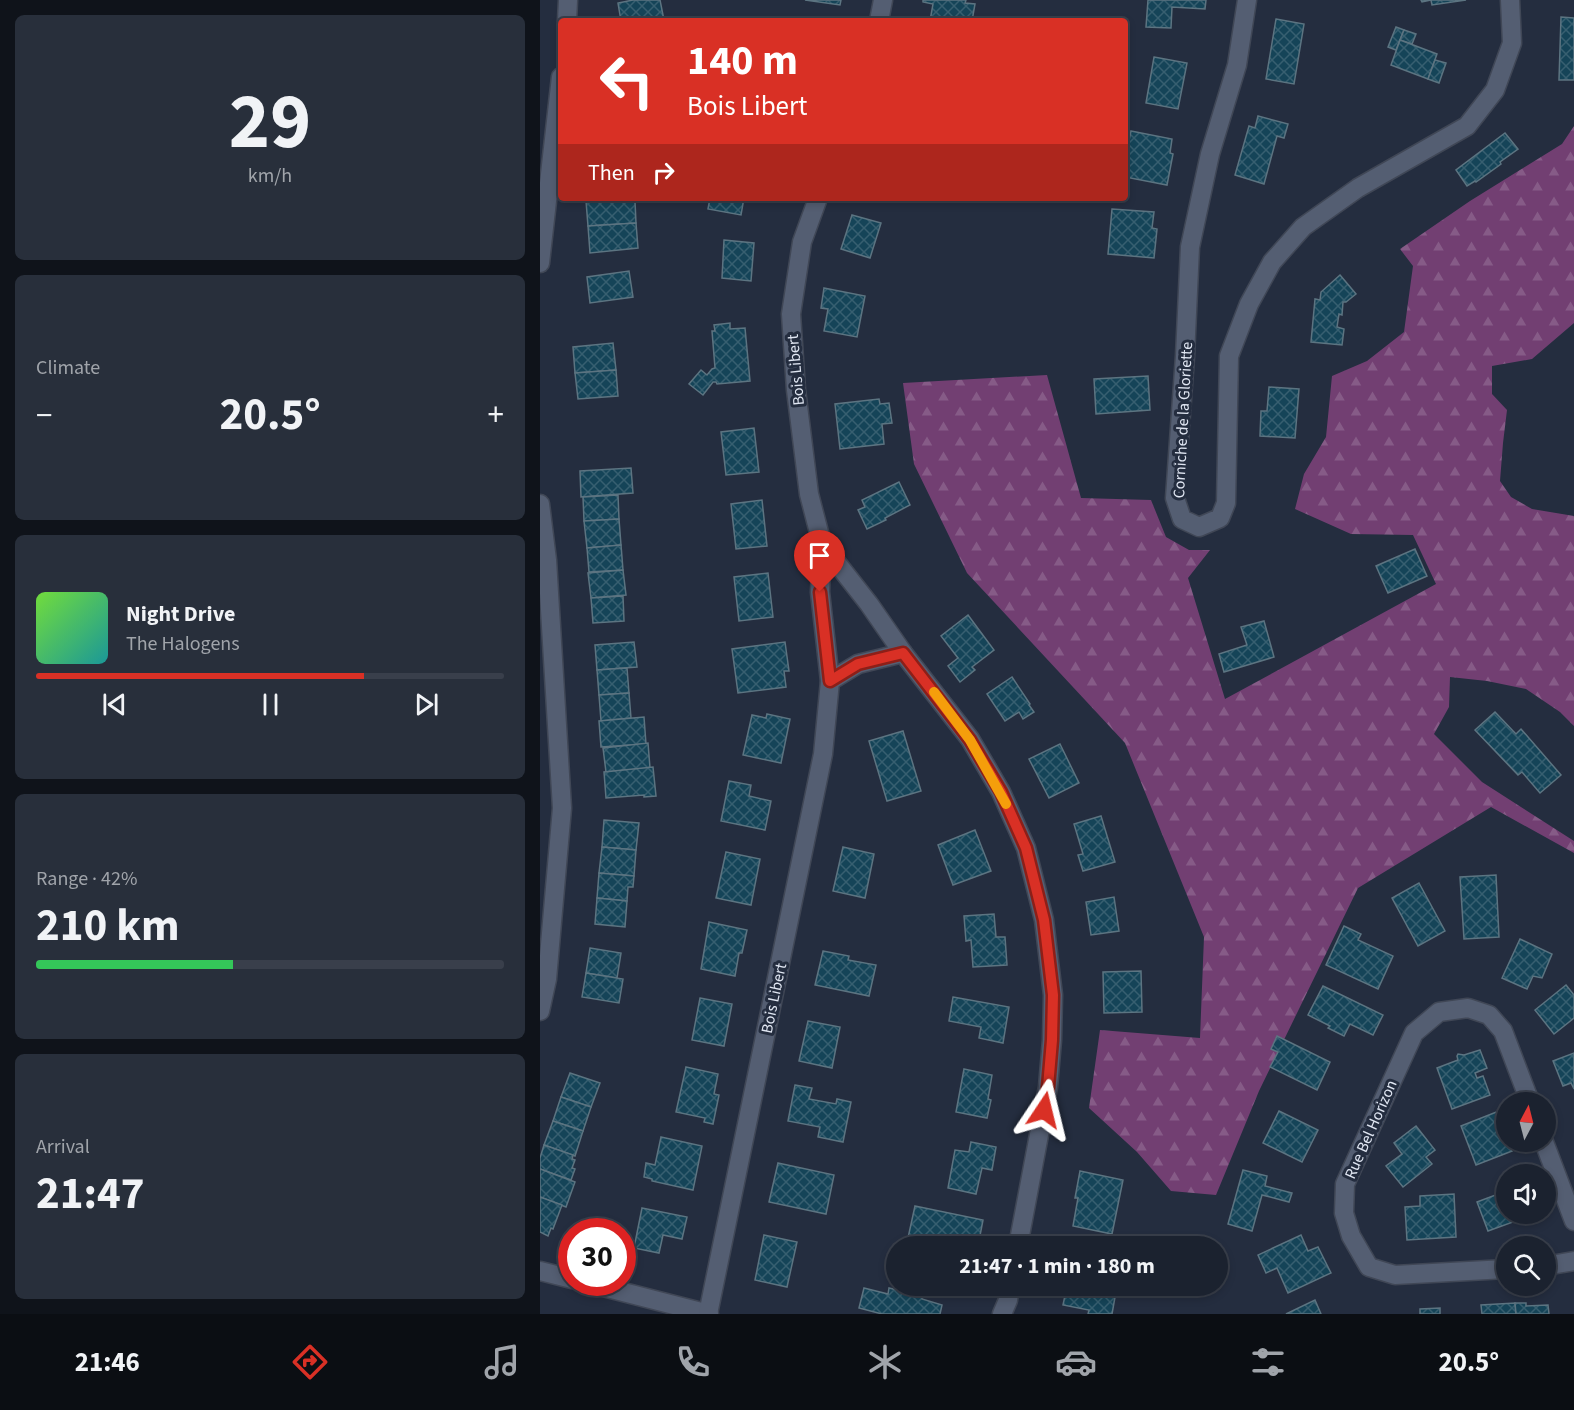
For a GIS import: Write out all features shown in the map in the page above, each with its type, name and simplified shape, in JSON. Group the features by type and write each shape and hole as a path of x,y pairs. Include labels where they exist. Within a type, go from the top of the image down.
{"street":[{"path":"567,18 568,0"},
{"path":"880,18 883,0"},
{"name":"Corniche de la Gloriette","path":"1247,0 1237,65 1210,154 1190,247 1175,498 1182,519 1199,527 1220,518 1226,503 1229,356 1249,304 1272,262 1303,227 1358,188 1467,126 1495,90 1512,43 1510,0"},
{"path":"540,263 558,104"},
{"name":"Bois Libert","path":"636,1295 708,1314 823,754 830,681 820,592 822,544 809,494 796,390 791,314 802,242 817,201"},
{"path":"540,504 547,560 562,808 547,979 540,1011"},
{"name":"Bois Libert","path":"822,544 970,740 1001,792 1026,848 1044,920 1053,995 1048,1087 1020,1236"},
{"path":"830,681 858,664 903,653"},
{"name":"Rue Bel Horizon","path":"1496,1270 1395,1275 1369,1267 1351,1236 1344,1214 1345,1184 1414,1033 1439,1012 1468,1008 1489,1015 1503,1031 1526,1092"},
{"path":"1548,1152 1574,1221"},
{"path":"1556,1264 1574,1262"},
{"path":"540,1271 558,1276"},
{"path":"1002,1314 1009,1296"}],"green space":[{"path":"1574,126 1574,323 1532,359 1492,366 1492,394 1507,410 1500,481 1511,497 1532,509 1574,516 1574,726 1560,712 1526,689 1487,681 1450,677 1449,707 1434,734 1482,782 1574,841 1574,853 1491,807 1358,888 1259,1091 1216,1195 1171,1191 1137,1152 1089,1108 1100,1030 1200,1038 1204,937 1125,743 967,573 914,464 903,383 1047,375 1081,498 1151,500 1166,537 1189,550 1210,550 1188,578 1225,699 1436,584 1413,535 1351,534 1295,509 1304,474 1326,437 1332,376 1367,361 1404,332 1413,266 1400,249 1470,201 1562,144"}],"building":[{"path":"633,0 660,0 664,18 620,18 618,3"},
{"path":"805,0 841,0 840,5"},
{"path":"923,0 966,0 965,3 975,4 973,18 931,18 933,4 923,2"},
{"path":"1148,0 1206,0 1205,9 1172,7 1171,28 1146,27"},
{"path":"1431,0 1466,0 1432,5"},
{"path":"1561,17 1574,18 1574,80 1559,80"},
{"path":"1276,19 1304,24 1294,84 1266,79"},
{"path":"1396,27 1404,30 1396,50 1388,47"},
{"path":"1404,30 1416,34 1412,44 1400,40"},
{"path":"1400,40 1437,54 1428,79 1391,65"},
{"path":"1154,57 1187,63 1178,109 1146,103"},
{"path":"1435,60 1446,63 1439,83 1428,79"},
{"path":"1258,116 1288,124 1284,138 1277,136 1264,184 1235,175 1249,126 1255,128"},
{"path":"1131,131 1172,139 1170,153 1173,154 1167,185 1128,178 1128,145"},
{"path":"1505,133 1518,149 1500,162 1501,164 1467,186 1456,170"},
{"path":"586,201 635,201 636,223 588,226"},
{"path":"709,201 743,201 741,215 708,209"},
{"path":"1112,209 1154,212 1152,228 1157,229 1154,258 1108,254"},
{"path":"852,215 881,223 870,258 841,249"},
{"path":"636,223 638,248 590,253 588,226"},
{"path":"724,240 754,243 751,281 722,278"},
{"path":"629,271 633,297 590,303 587,277"},
{"path":"1340,275 1356,294 1343,302 1342,315 1339,314 1337,327 1344,329 1342,345 1311,342 1315,299 1320,300 1321,292"},
{"path":"824,288 865,296 857,337 824,331 828,309 821,308"},
{"path":"730,323 730,329 745,328 750,381 717,384 713,382 703,395 689,384 701,370 707,375 715,368 712,331 715,331 714,325"},
{"path":"613,343 616,370 575,373 573,347"},
{"path":"616,370 618,396 578,399 575,373"},
{"path":"1148,376 1150,410 1096,414 1094,379"},
{"path":"1269,387 1299,389 1295,438 1260,436 1261,411 1267,411"},
{"path":"879,399 880,404 889,403 892,423 882,424 884,444 840,449 835,404"},
{"path":"754,428 759,472 726,475 721,432"},
{"path":"631,468 633,493 581,497 580,471"},
{"path":"899,482 910,505 867,529 858,510 865,507 862,500"},
{"path":"618,495 619,519 584,521 583,497"},
{"path":"762,500 767,546 736,549 731,504"},
{"path":"619,519 621,545 587,548 584,521"},
{"path":"621,545 623,570 589,572 587,548"},
{"path":"1415,549 1427,576 1388,593 1376,566"},
{"path":"623,570 626,595 591,598 588,573"},
{"path":"768,573 773,617 739,621 734,577"},
{"path":"623,596 624,621 593,623 591,598"},
{"path":"968,615 994,650 972,667 975,670 960,682 948,666 958,658 941,636"},
{"path":"1264,621 1274,657 1224,672 1219,654 1247,645 1241,627"},
{"path":"634,642 637,667 597,670 595,645"},
{"path":"785,642 789,671 784,671 786,687 738,693 732,649"},
{"path":"627,668 629,693 599,695 597,670"},
{"path":"1012,677 1034,712 1023,719 1019,712 1005,721 987,694"},
{"path":"629,693 631,718 601,721 599,695"},
{"path":"1495,712 1516,734 1521,729 1561,775 1540,793 1522,772 1518,775 1475,730"},
{"path":"767,714 790,719 781,763 743,755 752,715 766,718"},
{"path":"644,717 646,744 601,747 599,721"},
{"path":"903,731 921,791 887,801 869,741"},
{"path":"648,743 650,768 606,772 603,748"},
{"path":"1060,744 1079,783 1049,798 1029,759"},
{"path":"653,767 656,796 606,798 604,772"},
{"path":"729,781 751,785 749,796 771,801 765,830 721,821"},
{"path":"1101,816 1115,862 1083,871 1078,855 1083,854 1074,824"},
{"path":"604,820 639,823 636,850 602,847"},
{"path":"975,830 991,871 953,885 938,845"},
{"path":"602,847 636,850 634,876 599,873"},
{"path":"843,847 874,854 865,898 833,891"},
{"path":"726,852 760,859 751,905 716,898"},
{"path":"599,873 634,876 633,887 628,887 627,901 597,898"},
{"path":"1496,875 1499,937 1464,939 1460,877"},
{"path":"1419,883 1445,931 1418,946 1392,898"},
{"path":"1114,897 1119,931 1091,935 1086,902"},
{"path":"597,898 627,901 625,927 595,924"},
{"path":"994,914 996,937 1005,937 1007,965 973,967 971,940 966,941 964,916"},
{"path":"709,922 747,930 742,953 739,953 735,976 701,969"},
{"path":"1344,926 1361,934 1358,940 1393,956 1378,989 1326,965"},
{"path":"1520,939 1552,954 1542,978 1533,976 1527,989 1502,978"},
{"path":"590,948 621,953 617,978 586,973"},
{"path":"823,951 849,956 848,960 876,965 869,996 815,985"},
{"path":"1141,971 1142,1012 1104,1013 1103,972"},
{"path":"586,973 623,979 619,1003 582,997"},
{"path":"1566,985 1574,995 1574,1018 1554,1034 1535,1010"},
{"path":"1323,986 1383,1015 1373,1035 1350,1024 1344,1036 1308,1015"},
{"path":"953,997 1009,1007 1003,1043 979,1038 981,1027 949,1021"},
{"path":"700,998 732,1004 724,1046 692,1040"},
{"path":"808,1021 840,1027 832,1068 799,1061"},
{"path":"1277,1036 1330,1062 1317,1090 1270,1067 1278,1052 1271,1049"},
{"path":"1480,1050 1487,1068 1475,1073 1477,1078 1483,1076 1490,1095 1452,1109 1437,1068 1458,1060 1458,1054 1464,1055"},
{"path":"1574,1053 1574,1089 1571,1083 1563,1086 1553,1061"},
{"path":"686,1067 718,1074 714,1094 719,1095 713,1124 704,1122 705,1118 676,1112"},
{"path":"964,1069 992,1075 988,1099 991,1100 987,1118 956,1112"},
{"path":"570,1073 600,1083 591,1107 561,1097"},
{"path":"795,1085 812,1088 809,1099 836,1104 837,1099 851,1102 843,1142 818,1137 820,1127 788,1121"},
{"path":"561,1097 591,1107 583,1131 553,1121"},
{"path":"1279,1111 1318,1130 1302,1162 1263,1143"},
{"path":"1496,1112 1496,1152 1509,1152 1476,1165 1461,1126"},
{"path":"553,1121 583,1131 575,1156 544,1145"},
{"path":"1416,1126 1435,1150 1426,1157 1432,1164 1403,1187 1386,1166 1402,1154 1394,1143"},
{"path":"661,1137 702,1146 693,1190 652,1181 644,1177 646,1163 655,1165"},
{"path":"971,1142 996,1147 992,1170 982,1168 976,1194 948,1188 955,1150 969,1152"},
{"path":"544,1145 573,1155 572,1159 575,1160 572,1168 575,1169 571,1180 540,1169 540,1158"},
{"path":"778,1163 834,1175 826,1214 769,1202"},
{"path":"540,1169 575,1182 566,1207 540,1197"},
{"path":"1243,1170 1267,1176 1265,1186 1292,1193 1289,1202 1262,1195 1252,1231 1228,1224"},
{"path":"1080,1171 1123,1180 1112,1234 1073,1226"},
{"path":"1454,1194 1456,1237 1407,1240 1405,1207 1420,1206 1420,1196"},
{"path":"1496,1195 1496,1224 1507,1224 1488,1231 1477,1202"},
{"path":"540,1197 562,1205 548,1236 540,1232"},
{"path":"915,1206 983,1220 980,1236 908,1236"},
{"path":"642,1208 687,1217 682,1239 663,1235 659,1253 636,1248"},
{"path":"764,1235 797,1242 787,1287 755,1280"},
{"path":"1301,1235 1308,1251 1318,1247 1331,1273 1288,1293 1277,1268 1266,1273 1258,1255"},
{"path":"864,1288 886,1294 886,1296 922,1296 922,1299 942,1305 940,1314 882,1314 859,1308"},
{"path":"1065,1296 1115,1296 1112,1314 1088,1314 1089,1310 1063,1305"},
{"path":"1315,1300 1321,1314 1286,1314"},
{"path":"1515,1303 1516,1314 1482,1314 1481,1305"},
{"path":"1515,1303 1526,1303 1526,1306 1548,1305 1549,1314 1516,1314"},
{"path":"1440,1308 1440,1314 1420,1314 1420,1309"}],"slow traffic":[{"path":"934,692 970,740 1006,804"}],"route":[{"path":"820,592 830,681 858,664 903,653 970,740 1001,792 1026,848 1044,920 1053,995 1052,1040 1044,1110"}]}
